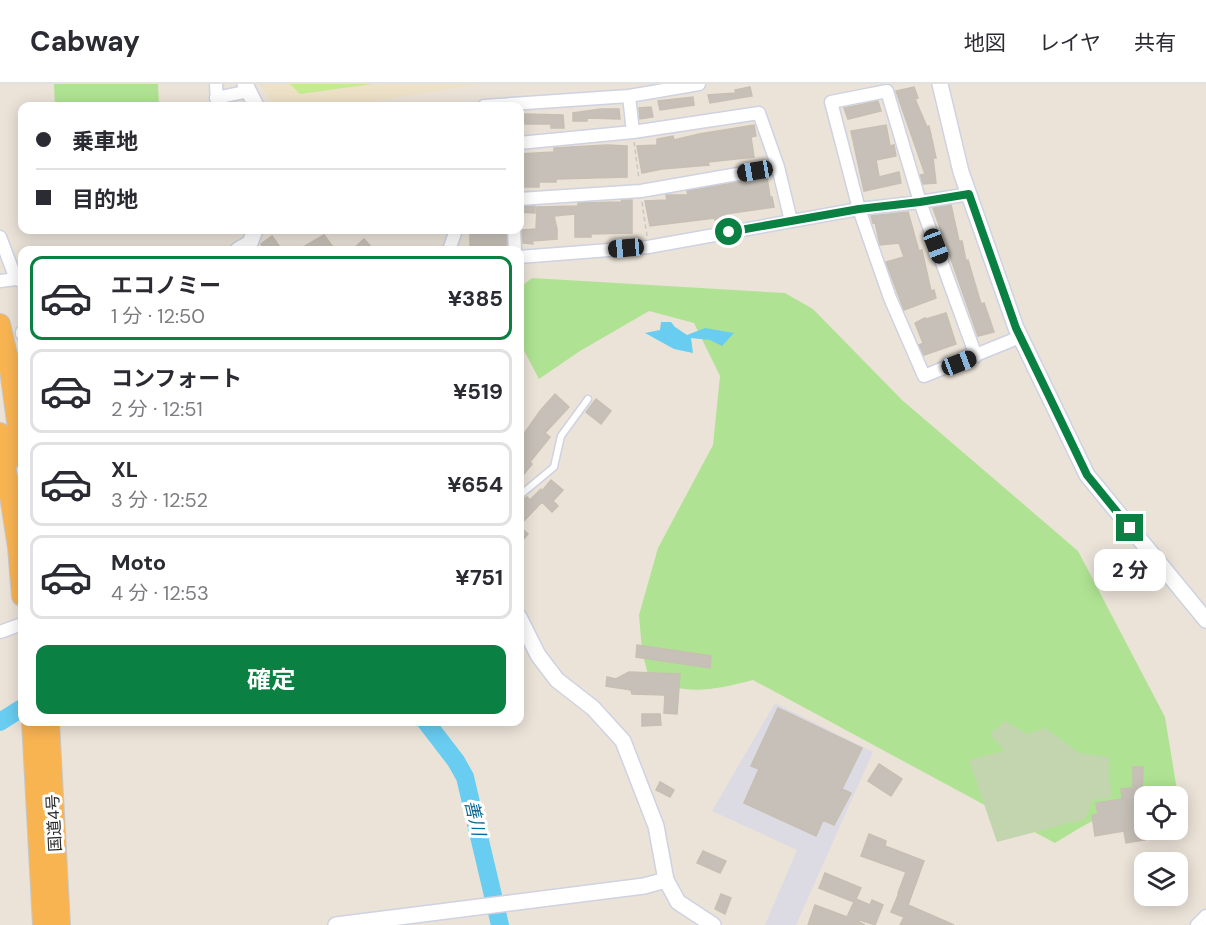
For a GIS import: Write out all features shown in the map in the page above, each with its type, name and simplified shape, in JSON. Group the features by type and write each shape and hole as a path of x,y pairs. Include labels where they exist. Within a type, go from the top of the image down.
{"highway":[{"path":"0,324 9,363 18,426"},
{"path":"0,433 18,548"},
{"name":"国道4号","path":"41,726 43,925"},
{"name":"国道4号","path":"41,726 60,925"}],"street":[{"path":"216,84 217,102 247,88 254,102"},
{"path":"524,103 629,96 699,84"},
{"path":"939,84 961,172 1020,337 1087,475 1206,620"},
{"path":"976,356 920,202 886,91 831,102 859,209 890,298 924,376 976,356 1020,337"},
{"path":"629,96 633,132"},
{"path":"524,142 633,132 759,113 778,167 790,221"},
{"path":"524,199 641,191 778,167"},
{"path":"524,257 648,246 859,209 969,194"},
{"path":"0,237 18,278"},
{"path":"0,281 18,280"},
{"path":"0,632 18,625"},
{"path":"524,627 538,655 557,680 593,708 623,741 656,826 666,880 678,902 713,925"},
{"path":"336,925 644,886 666,880"},
{"path":"1197,925 1206,916"}],"lane":[{"path":"524,492 554,467 561,436 588,399"}],"shaded area":[{"path":"260,84 480,84 370,102 271,102"},
{"path":"775,703 873,752 796,925 765,925 797,850 712,811"}],"green space":[{"path":"54,84 158,84 159,102 55,102"},
{"path":"290,84 372,84 300,94"},
{"path":"532,278 785,293 813,309 902,400 1078,551 1165,717 1176,786 1134,786 1134,808 1098,818 1055,843 753,680 701,690 676,688 649,679 642,651 639,615 658,548 713,445 720,376 694,323 649,311 580,351 539,379 524,350 524,284"},
{"path":"1005,721 1027,734 1045,728 1080,753 1109,757 1111,797 1092,801 1085,819 997,842 969,760 1004,751 990,734"}],"water":[{"path":"661,322 671,322 687,335 705,328 734,333 722,346 710,340 691,338 693,353 674,349 645,333 660,330"}],"building":[{"path":"750,87 752,96 710,103 708,95 736,93 735,90"},
{"path":"914,87 918,98 915,99 927,127 929,126 936,158 933,158 936,183 923,184 920,175 925,174 896,91"},
{"path":"693,97 694,105 660,110 658,101"},
{"path":"878,101 881,111 848,119 844,108"},
{"path":"651,107 653,117 640,119 639,108"},
{"path":"619,109 620,119 587,118 587,121 573,121 573,113"},
{"path":"524,114 563,115 564,128 551,128 551,124 525,124"},
{"path":"754,125 756,136 751,137 754,157 642,173 637,146 657,145 657,139 673,136 674,140"},
{"path":"886,125 890,146 894,145 896,156 876,160 879,177 899,172 901,183 864,191 851,131"},
{"path":"627,146 627,177 556,179 556,182 539,182 539,187 524,187 524,154 554,152 554,148"},
{"path":"767,177 774,207 725,214 725,218 715,220 715,218 650,226 645,201 667,200 666,195 688,195 687,191"},
{"path":"632,200 632,233 591,234 591,237 575,237 575,214 554,216 557,239 532,241 533,244 523,243 524,230 536,229 537,207"},
{"path":"951,205 959,241 962,241 966,261 968,260 981,304 984,303 994,332 978,336 933,208"},
{"path":"535,206 535,213 524,212 524,207"},
{"path":"908,212 919,251 922,250 931,291 934,290 936,298 904,310 886,262 904,257 899,243 880,245 875,222 873,223 871,216"},
{"path":"470,234 506,234 506,246 470,246"},
{"path":"324,235 332,246 305,246"},
{"path":"272,236 279,246 262,246 261,244"},
{"path":"364,239 370,246 356,246"},
{"path":"946,313 956,344 924,355 919,345 923,343 915,323"},
{"path":"555,394 569,407 545,433 550,437 530,462 532,464 524,474 524,434"},
{"path":"596,399 611,411 601,424 586,412"},
{"path":"551,480 563,490 553,501 558,506 552,512 542,502 524,521 524,498 527,497 530,500"},
{"path":"637,645 711,656 710,668 636,657"},
{"path":"629,672 680,674 677,714 664,713 665,695 632,694 631,690 606,686 607,677 616,679"},
{"path":"778,708 862,748 842,789 851,793 834,825 823,820 816,836 744,803 759,769 751,766"},
{"path":"642,714 660,714 661,725 642,726"},
{"path":"879,764 902,779 891,796 868,781"},
{"path":"1133,767 1143,767 1142,786 1134,786 1134,840 1145,840 1126,843 1124,831 1095,836 1092,815 1098,814 1096,803 1122,799 1121,789 1133,788"},
{"path":"660,782 674,790 670,797 656,790"},
{"path":"869,834 886,841 885,846 924,861 908,905 954,925 900,925 904,917 891,912 906,872 861,856"},
{"path":"703,851 726,861 720,873 697,863"},
{"path":"825,873 861,888 856,899 870,905 872,900 883,905 875,925 860,920 859,922 865,925 808,925 815,905 847,917 854,902 819,888"},
{"path":"721,894 731,898 725,914 715,909"}],"waterway":[{"name":"善川","path":"0,722 18,711"},
{"name":"善川","path":"429,726 456,761 465,777 500,925"}],"route":[{"path":"729,232 859,209 969,194 1016,328 1087,475 1130,528"}]}
